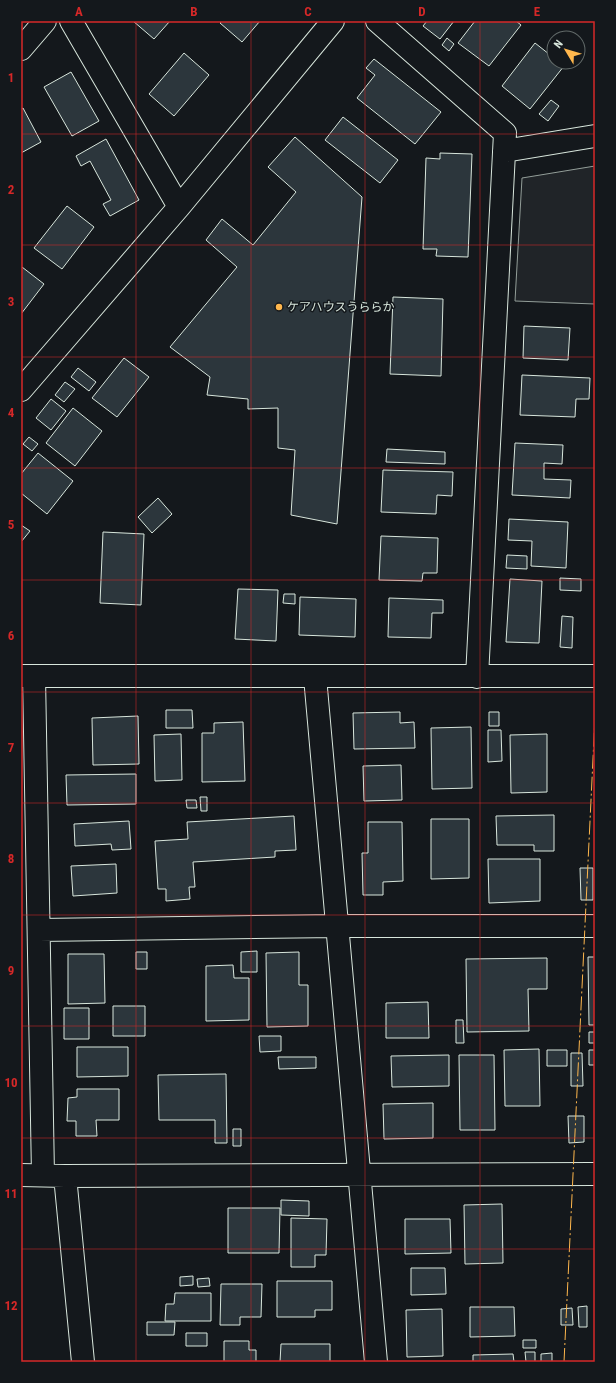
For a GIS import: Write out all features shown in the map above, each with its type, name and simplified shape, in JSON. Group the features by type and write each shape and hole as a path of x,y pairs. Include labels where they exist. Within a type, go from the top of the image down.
{"street":[{"path":"21,49 45,21"},
{"path":"71,21 179,207"},
{"path":"21,390 179,207 333,21"},
{"path":"377,21 505,133 477,677"},
{"path":"504,151 595,136"},
{"path":"43,1175 39,930 27,676 595,676"},
{"path":"314,677 338,926 358,1174 376,1362"},
{"path":"39,930 338,926 595,926"},
{"path":"21,1175 595,1174"},
{"path":"65,1176 83,1362"}],"shaded area":[{"path":"595,166 595,304 515,301 522,178"}],"building":[{"path":"133,21 170,21 154,39"},
{"path":"222,21 260,21 242,42 220,23"},
{"path":"427,21 454,21 440,39 423,26"},
{"path":"475,21 516,21 521,25 489,66 458,43"},
{"path":"447,38 454,44 449,51 442,45"},
{"path":"535,43 546,52 546,70 561,70 530,109 502,86"},
{"path":"184,53 209,75 174,116 149,94"},
{"path":"374,59 441,112 415,144 357,98 375,75 366,68"},
{"path":"71,72 99,121 72,136 44,87"},
{"path":"551,100 559,106 548,121 539,114"},
{"path":"23,108 41,142 21,153 21,109"},
{"path":"343,117 398,160 380,183 325,140"},
{"name":"ケアハウスうららか","path":"295,137 362,197 337,524 291,515 295,450 278,448 278,408 248,409 248,399 207,395 210,377 170,347 237,267 206,240 222,219 253,245 296,192 268,167"},
{"path":"106,139 139,200 110,216 103,204 111,200 90,161 81,166 76,156"},
{"path":"440,153 472,154 468,257 436,256 437,249 423,249 426,158 440,159"},
{"path":"67,206 94,227 62,269 34,248"},
{"path":"22,267 44,284 21,314 21,269"},
{"path":"393,297 443,299 441,376 390,374"},
{"path":"524,326 570,328 568,360 523,358"},
{"path":"124,358 149,377 117,417 92,398"},
{"path":"78,368 96,382 89,391 71,377"},
{"path":"522,375 590,378 589,399 576,399 575,417 520,415"},
{"path":"65,382 75,389 64,402 55,395"},
{"path":"51,399 66,411 51,430 36,418"},
{"path":"73,408 102,431 75,466 46,443"},
{"path":"29,437 38,444 32,451 23,444"},
{"path":"515,443 563,445 562,464 544,463 544,479 571,480 570,498 512,495"},
{"path":"387,449 445,452 445,464 386,462"},
{"path":"38,453 73,481 47,514 21,493 21,474"},
{"path":"383,470 453,472 452,496 437,495 436,514 381,512"},
{"path":"158,498 172,514 152,533 138,517"},
{"path":"509,519 568,522 566,568 531,566 532,541 508,540"},
{"path":"21,525 30,531 21,542"},
{"path":"103,532 144,534 141,605 100,603"},
{"path":"381,536 438,538 437,573 423,573 422,581 379,580"},
{"path":"507,555 527,556 527,569 506,568"},
{"path":"560,578 581,579 581,591 560,590"},
{"path":"510,579 542,581 539,643 506,642"},
{"path":"238,589 278,590 276,641 235,639"},
{"path":"284,594 295,594 295,604 283,603"},
{"path":"300,597 356,599 355,637 299,635"},
{"path":"389,598 443,600 443,613 432,613 431,638 388,637"},
{"path":"562,616 573,617 572,648 560,647"},
{"path":"166,710 192,710 193,728 166,728"},
{"path":"400,712 400,723 414,722 415,748 354,749 353,713"},
{"path":"489,712 499,712 499,726 489,726"},
{"path":"138,716 139,764 93,765 92,718"},
{"path":"243,722 245,781 202,782 202,733 214,733 214,723"},
{"path":"471,727 472,788 432,789 431,728"},
{"path":"488,730 501,730 502,761 488,762"},
{"path":"181,734 182,780 155,781 154,735"},
{"path":"547,734 547,792 511,793 510,735"},
{"path":"401,765 402,800 364,801 363,766"},
{"path":"136,774 136,804 67,805 66,775"},
{"path":"200,797 207,797 207,811 201,811"},
{"path":"186,800 196,800 197,808 187,808"},
{"path":"554,815 554,851 534,851 534,845 497,845 496,816"},
{"path":"294,816 296,850 275,851 275,857 193,862 195,887 189,887 190,899 166,901 166,889 158,889 155,841 188,839 187,822"},
{"path":"431,819 469,819 469,878 431,879"},
{"path":"129,821 131,849 112,850 111,844 75,846 74,824"},
{"path":"368,822 402,822 403,881 383,882 383,895 363,895 362,853 368,853"},
{"path":"488,859 540,859 540,901 489,903"},
{"path":"116,864 117,893 73,896 71,866"},
{"path":"580,868 593,868 593,900 581,900"},
{"path":"257,951 257,972 241,972 241,952"},
{"path":"136,952 147,952 147,969 136,969"},
{"path":"299,952 299,985 308,985 308,1026 267,1027 266,953"},
{"path":"68,954 104,954 105,1003 68,1004"},
{"path":"588,957 595,957 595,1025 589,1025"},
{"path":"547,958 547,989 528,989 529,1031 467,1032 466,959"},
{"path":"233,965 234,978 249,978 249,1020 206,1021 206,966"},
{"path":"428,1002 429,1038 386,1038 386,1003"},
{"path":"113,1006 145,1006 145,1036 113,1036"},
{"path":"64,1008 89,1008 89,1039 64,1039"},
{"path":"456,1020 463,1020 464,1043 456,1043"},
{"path":"589,1032 595,1032 595,1043 589,1043"},
{"path":"259,1036 281,1036 281,1051 260,1052"},
{"path":"77,1047 128,1047 128,1076 77,1077"},
{"path":"539,1049 540,1106 505,1106 504,1050"},
{"path":"547,1050 567,1050 567,1066 547,1066"},
{"path":"589,1050 595,1050 595,1065 589,1065"},
{"path":"571,1053 582,1053 583,1086 571,1086"},
{"path":"449,1055 449,1086 392,1087 391,1056"},
{"path":"459,1055 494,1055 495,1130 460,1130"},
{"path":"278,1057 316,1057 316,1068 279,1069"},
{"path":"226,1074 227,1143 215,1143 215,1120 159,1120 158,1075"},
{"path":"77,1089 119,1089 119,1120 96,1120 97,1136 76,1136 76,1121 67,1121 68,1098 77,1097"},
{"path":"433,1103 433,1138 384,1139 383,1104"},
{"path":"568,1116 584,1116 584,1142 569,1143"},
{"path":"233,1129 241,1129 241,1146 233,1146"},
{"path":"281,1200 309,1201 309,1216 281,1215"},
{"path":"502,1204 503,1263 465,1264 464,1205"},
{"path":"228,1208 280,1208 279,1253 228,1253"},
{"path":"291,1218 327,1219 326,1255 315,1255 315,1267 291,1267"},
{"path":"405,1219 450,1219 451,1253 405,1254"},
{"path":"411,1268 445,1268 446,1294 411,1295"},
{"path":"193,1276 193,1285 180,1286 180,1277"},
{"path":"209,1278 210,1286 198,1287 197,1279"},
{"path":"277,1281 332,1281 332,1310 315,1310 315,1317 277,1317"},
{"path":"221,1284 262,1284 261,1317 240,1317 240,1325 220,1325"},
{"path":"175,1293 211,1293 211,1321 165,1321 166,1304 174,1304"},
{"path":"587,1306 587,1327 579,1327 578,1307"},
{"path":"470,1307 514,1307 515,1336 470,1337"},
{"path":"572,1308 573,1325 561,1325 561,1309"},
{"path":"442,1309 443,1356 407,1357 406,1310"},
{"path":"147,1322 175,1322 174,1335 147,1335"},
{"path":"186,1333 207,1333 207,1346 186,1346"},
{"path":"523,1340 536,1340 536,1348 523,1348"},
{"path":"224,1341 249,1341 249,1350 256,1350 256,1362 224,1362"},
{"path":"281,1344 330,1344 330,1362 280,1362"},
{"path":"525,1352 535,1352 535,1362 526,1362"},
{"path":"552,1353 552,1362 541,1362 541,1354"},
{"path":"513,1354 514,1362 473,1362 473,1355"}],"power":[{"path":"564,1362 595,717"}],"place":[{"name":"ケアハウスうららか","path":"279,307"}]}
